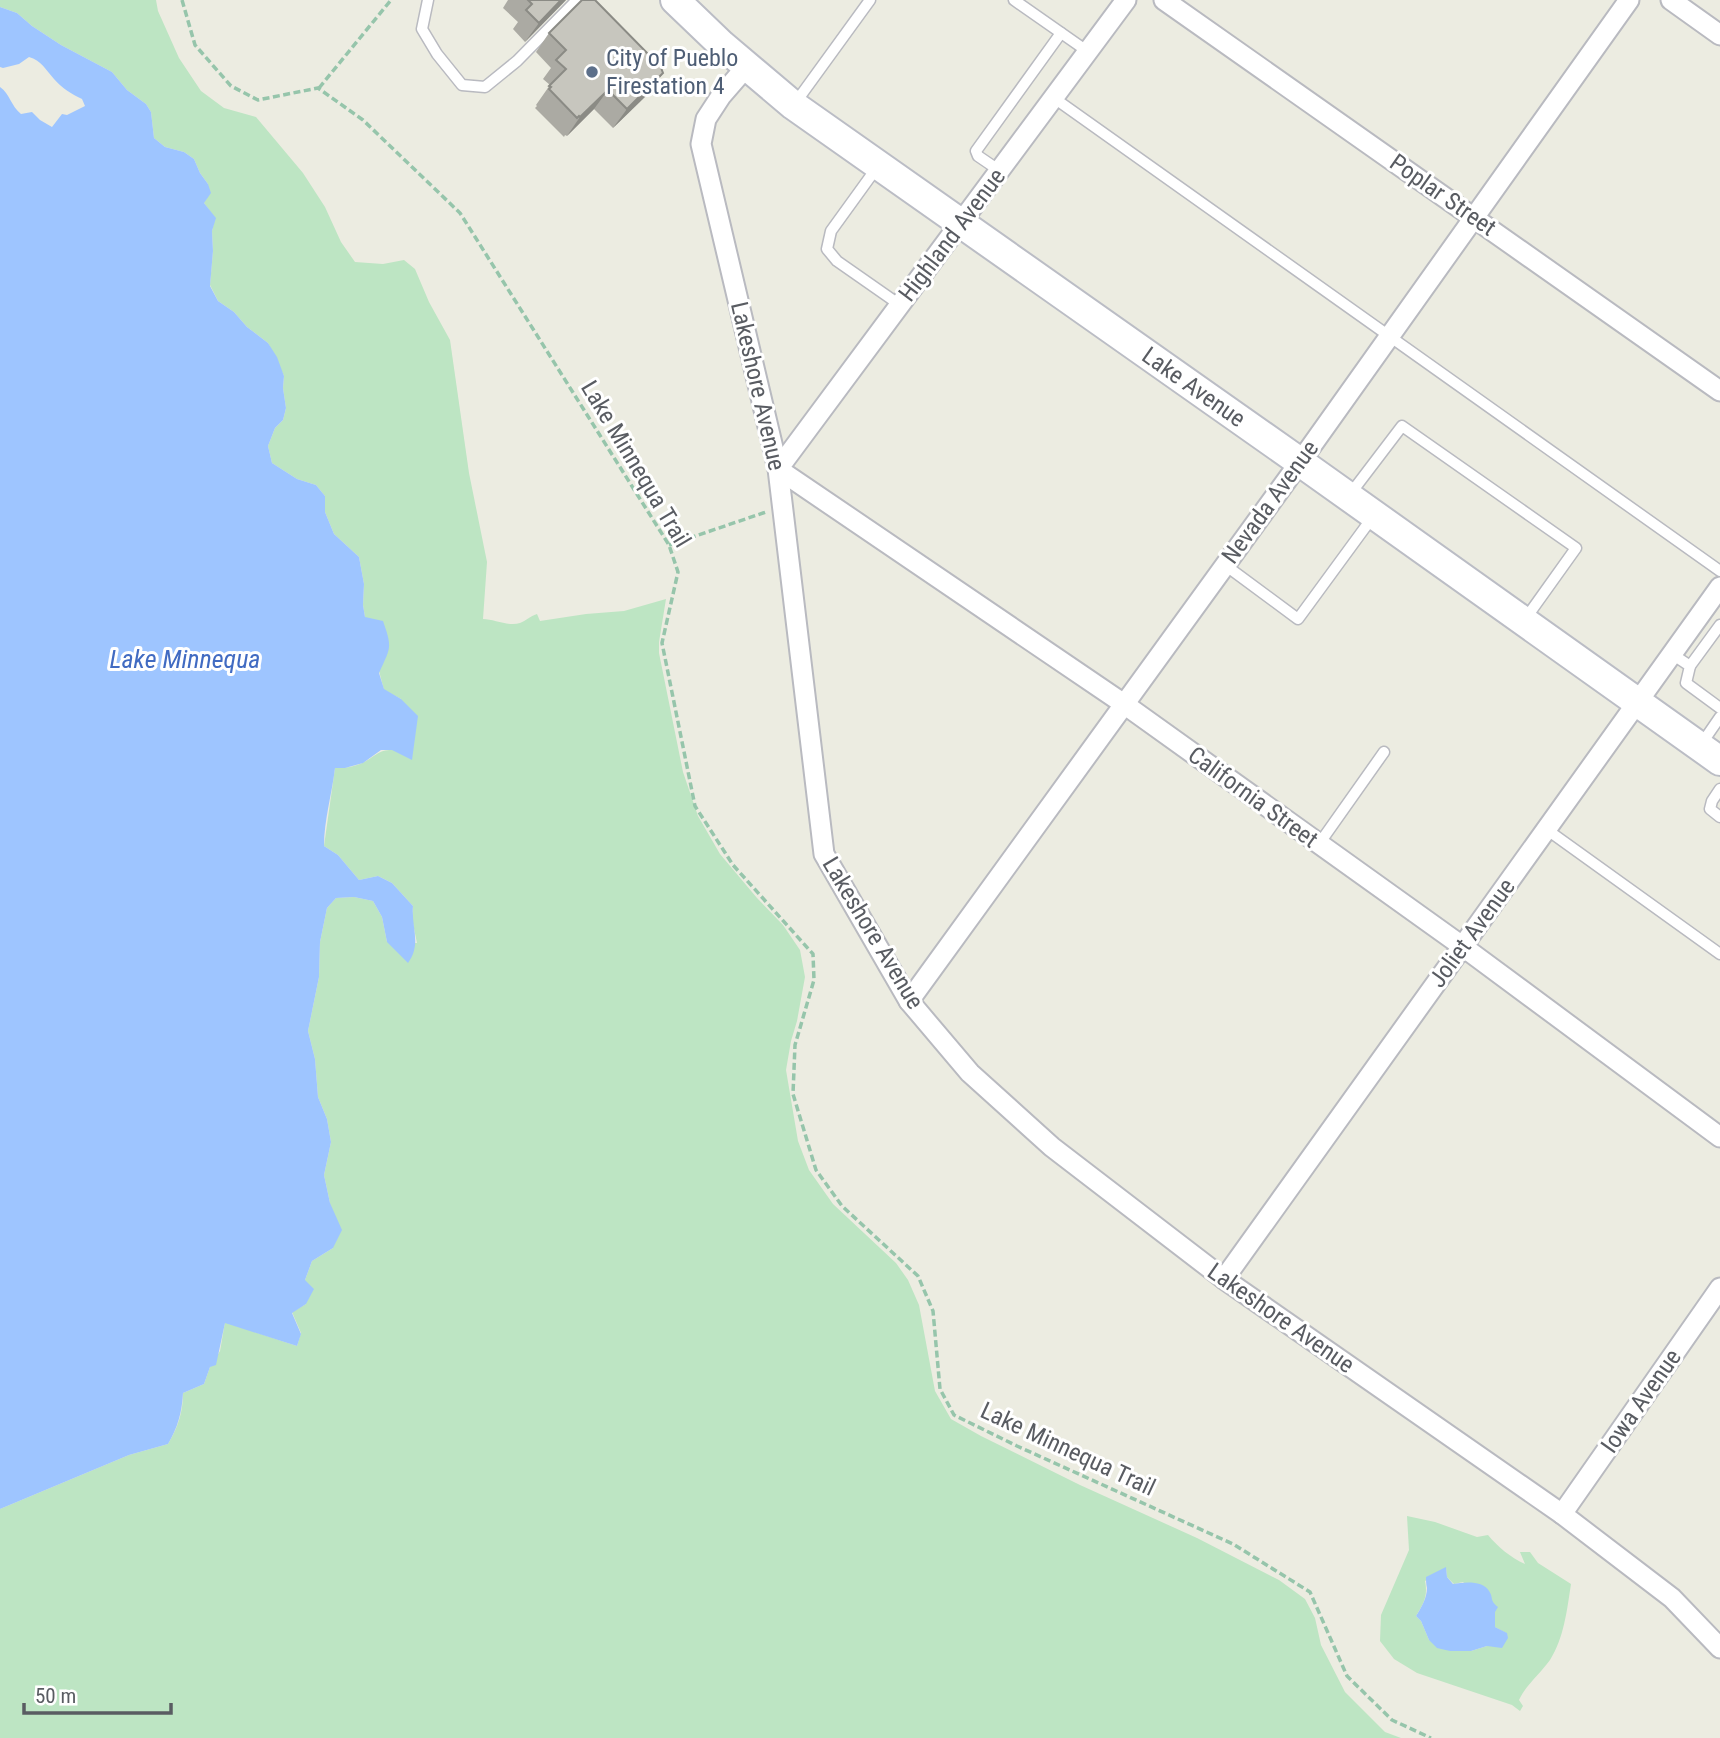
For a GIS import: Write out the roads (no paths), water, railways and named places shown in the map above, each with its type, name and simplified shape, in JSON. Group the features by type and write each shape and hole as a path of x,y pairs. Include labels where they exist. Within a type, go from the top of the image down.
{"main road":[{"name":"Lake Avenue","path":"676,0 722,45 793,105 1710,753"}],"street":[{"name":"Highland Avenue","path":"778,469 1126,0"},
{"name":"Poplar Street","path":"1164,0 1720,391"},
{"name":"Nevada Avenue","path":"909,1001 1300,462 1629,0"},
{"path":"1671,0 1720,35"},
{"name":"Lakeshore Avenue","path":"747,66 721,96 706,119 701,144 778,469 824,854 909,1001 970,1073 1052,1147 1224,1279 1562,1514 1672,1598 1720,1648"},
{"name":"California Street","path":"778,469 1124,704 1462,946 1720,1137"},
{"name":"Joliet Avenue","path":"1224,1279 1719,591"},
{"name":"Iowa Avenue","path":"1562,1514 1720,1288"}],"lane":[{"path":"428,0 422,29 437,54 462,85 485,87 517,61 577,0"},
{"path":"793,105 870,0"},
{"path":"1014,0 1087,51"},
{"path":"1000,171 978,156 976,151 1061,33"},
{"path":"1054,97 1720,571"},
{"path":"878,165 831,231 827,249 837,261 900,305"},
{"path":"1348,496 1402,426 1565,540 1576,548 1524,621"},
{"path":"1225,565 1298,619 1374,514"},
{"path":"1720,625 1690,666 1686,683 1720,708"},
{"path":"1672,654 1690,666"},
{"path":"1710,753 1720,717"},
{"path":"1319,844 1384,752"},
{"path":"1720,789 1710,809 1720,817"},
{"path":"1546,829 1720,954"}],"water":[{"name":"Lake Minnequa","path":"0,7 17,13 61,45 112,72 127,90 146,104 151,112 154,138 165,147 184,152 194,159 211,193 204,203 216,218 212,231 210,286 218,301 268,343 284,376 286,408 283,420 275,428 268,446 272,463 297,479 316,485 325,496 325,512 334,534 359,557 364,584 365,617 383,621 386,630 389,648 379,673 384,689 401,699 418,716 412,760 392,750 381,750 363,763 335,768 324,846 338,855 359,880 378,876 392,883 413,906 415,942 408,963 387,942 382,917 373,901 354,897 336,898 327,908 320,942 319,977 308,1031 315,1059 318,1097 327,1119 331,1142 324,1175 330,1203 342,1230 333,1248 312,1261 305,1280 314,1289 306,1304 292,1313 301,1334 297,1346 225,1323 216,1365 210,1367 204,1384 183,1393 179,1419 168,1444 129,1455 0,1509 0,87 21,114 32,112 52,127 62,114 67,115 85,106 82,99 63,88 33,58 29,57 19,64 0,67"},
{"path":"1446,1567 1447,1577 1453,1584 1478,1583 1489,1591 1498,1607 1495,1612 1495,1627 1507,1633 1508,1638 1502,1648 1487,1646 1471,1651 1450,1651 1437,1648 1429,1640 1416,1616 1426,1595 1426,1577"}],"place":[{"name":"City of Pueblo Firestation 4","path":"592,72"}]}
